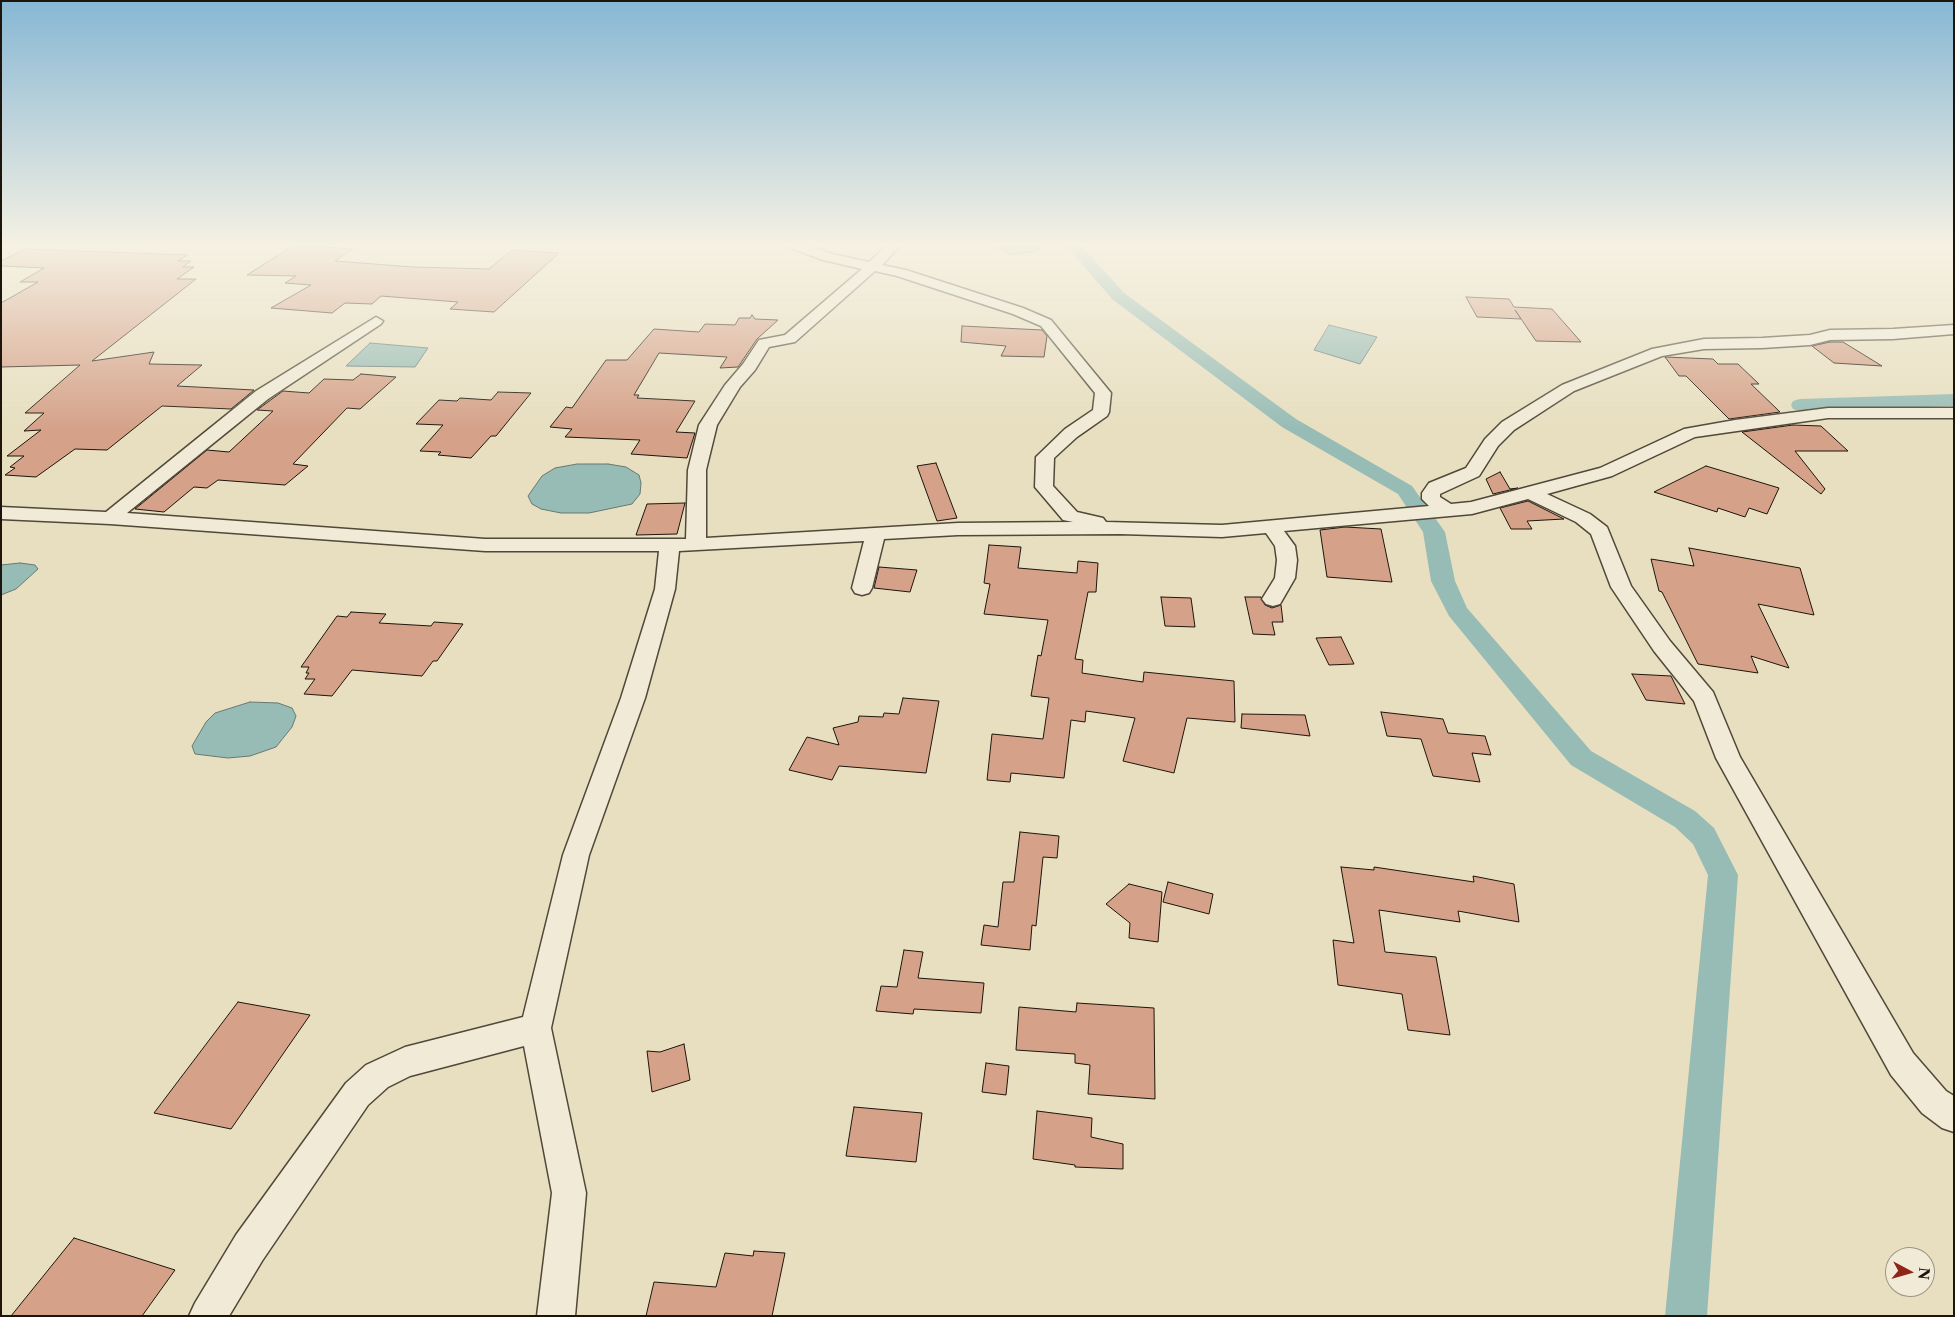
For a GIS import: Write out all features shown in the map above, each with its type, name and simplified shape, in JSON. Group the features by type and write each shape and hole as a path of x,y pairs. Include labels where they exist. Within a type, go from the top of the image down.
{"street":[{"path":"556,1316 570,1193 536,1028 576,855 633,698 665,589 683,545 697,470 708,426 733,385 749,367 764,343 790,339 827,306"},
{"path":"1004,306 1046,323 1102,393 1101,412 1071,433 1045,457 1044,487 1070,516 1120,528"},
{"path":"110,518 262,395 376,321"},
{"path":"1445,509 1431,498 1431,493 1436,487 1473,472 1491,443 1514,421 1568,388 1658,352 1704,344 1762,343 1810,340 1830,335 1893,334 1954,329"},
{"path":"1,513 110,518 485,545 683,545 958,529 1120,528 1222,531 1394,517 1445,509 1472,508 1606,472 1690,433 1828,413 1954,413"},
{"path":"1529,492 1583,518 1600,531 1621,587 1662,646 1705,698 1728,758 1902,1064 1934,1102 1954,1116"},
{"path":"1271,526 1285,546 1287,560 1285,578 1273,599"},
{"path":"862,588 876,533"},
{"path":"208,1316 249,1248 357,1094 377,1076 405,1062 536,1028"}],"water":[{"path":"1329,325 1377,337 1360,364 1314,350"},
{"path":"370,343 428,348 415,367 346,366"},
{"path":"577,464 608,464 626,467 639,475 641,483 640,494 632,504 589,513 561,513 541,509 532,504 528,496 542,476 555,468"},
{"path":"20,563 35,565 38,569 16,589 1,595 1,565"},
{"path":"250,702 278,703 292,708 296,716 292,727 276,747 250,756 228,758 195,754 192,746 206,722 215,713"}],"building":[{"path":"1,306 161,306 92,361 154,352 149,364 202,365 177,386 254,390 231,409 162,406 107,450 75,449 36,477 5,475 15,468 10,467 24,456 7,456 41,430 24,431 44,413 25,413 80,365 1,367"},
{"path":"274,306 341,306 332,313 271,308"},
{"path":"453,306 500,306 494,312 450,309"},
{"path":"1471,306 1552,309 1581,342 1536,341 1515,310 1521,319 1477,317"},
{"path":"752,315 755,319 778,320 757,339 738,367 720,368 727,357 659,353 634,395 639,395 637,398 695,401 676,432 695,433 687,458 631,454 640,440 565,437 572,429 550,427 566,407 572,408 606,360 627,360 654,329 699,332 705,324 735,325 739,318 750,318"},
{"path":"962,326 1042,330 1047,336 1044,357 1001,356 1006,346 961,342"},
{"path":"1830,342 1843,342 1882,366 1834,363 1812,346"},
{"path":"1665,357 1713,359 1718,364 1738,364 1759,384 1751,384 1780,412 1729,419 1686,376 1679,376"},
{"path":"361,374 396,377 360,409 347,408 293,464 308,466 285,485 218,480 207,488 194,487 164,512 135,509 207,450 229,452 273,411 257,410 283,391 309,393 324,379 353,380"},
{"path":"498,392 531,393 496,436 491,436 471,458 438,455 441,452 420,451 443,425 416,424 439,400 457,401 460,398 491,400"},
{"path":"1793,425 1821,426 1848,451 1795,451 1825,489 1821,494 1742,432"},
{"path":"936,463 957,518 937,521 917,466"},
{"path":"1706,466 1779,488 1767,514 1749,508 1745,517 1718,508 1717,512 1654,492"},
{"path":"1500,472 1510,489 1518,488 1493,494 1486,479"},
{"path":"1528,501 1564,519 1527,521 1532,529 1511,529 1500,508"},
{"path":"685,503 677,534 636,535 647,504"},
{"path":"1345,527 1381,529 1392,582 1327,577 1320,530"},
{"path":"989,545 1021,547 1018,568 1077,573 1078,561 1098,563 1096,592 1088,592 1075,659 1083,660 1082,673 1143,682 1144,672 1234,681 1235,722 1187,718 1174,773 1123,761 1135,718 1086,711 1085,722 1071,720 1064,778 1011,773 1010,782 987,780 992,734 1043,739 1049,698 1031,696 1038,655 1041,656 1048,620 984,614 990,584 984,583"},
{"path":"1689,548 1800,568 1814,615 1758,604 1789,668 1751,656 1758,673 1698,664 1662,592 1659,591 1651,559 1694,566"},
{"path":"879,567 917,570 910,592 874,588"},
{"path":"1161,597 1191,598 1195,627 1165,626"},
{"path":"1245,597 1261,597 1265,605 1272,608 1281,605 1283,622 1272,622 1275,635 1253,634"},
{"path":"351,612 386,614 379,623 431,626 434,622 463,624 437,661 433,661 422,676 352,670 332,696 304,694 315,679 305,679 309,673 306,673 309,667 301,667 337,616 347,617"},
{"path":"1341,637 1354,664 1329,665 1316,638"},
{"path":"1632,674 1671,676 1685,704 1646,700"},
{"path":"903,698 939,701 926,773 839,766 832,780 789,770 807,737 839,745 833,728 858,722 859,716 883,717 884,713 899,714"},
{"path":"1381,712 1443,719 1448,733 1485,736 1491,755 1472,753 1480,782 1433,776 1421,739 1387,736"},
{"path":"1242,714 1305,715 1310,736 1241,728"},
{"path":"1020,832 1059,836 1057,858 1043,857 1036,926 1032,925 1030,950 981,945 984,925 998,927 1003,882 1014,882"},
{"path":"1341,867 1374,870 1374,867 1474,882 1473,876 1514,884 1519,922 1458,911 1460,922 1379,910 1385,952 1436,957 1450,1035 1408,1030 1402,994 1338,985 1333,940 1354,943"},
{"path":"1168,882 1213,894 1209,914 1163,902"},
{"path":"1129,884 1162,892 1158,942 1129,938 1130,923 1106,904"},
{"path":"904,950 923,952 918,978 984,983 981,1013 914,1009 913,1014 876,1011 881,986 897,987"},
{"path":"238,1002 310,1015 231,1129 154,1113"},
{"path":"1077,1003 1154,1008 1155,1099 1088,1094 1090,1065 1075,1063 1075,1054 1016,1050 1019,1007 1076,1012"},
{"path":"684,1044 690,1080 652,1092 647,1051 660,1052"},
{"path":"986,1063 1009,1066 1006,1095 982,1092"},
{"path":"854,1107 922,1113 916,1162 846,1156"},
{"path":"1037,1111 1092,1118 1091,1137 1123,1144 1123,1169 1075,1167 1075,1165 1033,1159"},
{"path":"74,1238 175,1270 142,1316 11,1316"},
{"path":"754,1251 785,1253 772,1316 646,1316 654,1282 716,1287 725,1253 753,1256"}],"waterway":[{"path":"1132,306 1289,423 1405,490 1434,532 1443,581 1457,611 1581,758 1685,819 1704,836 1723,875 1686,1316"},
{"path":"1800,405 1954,400"}]}
